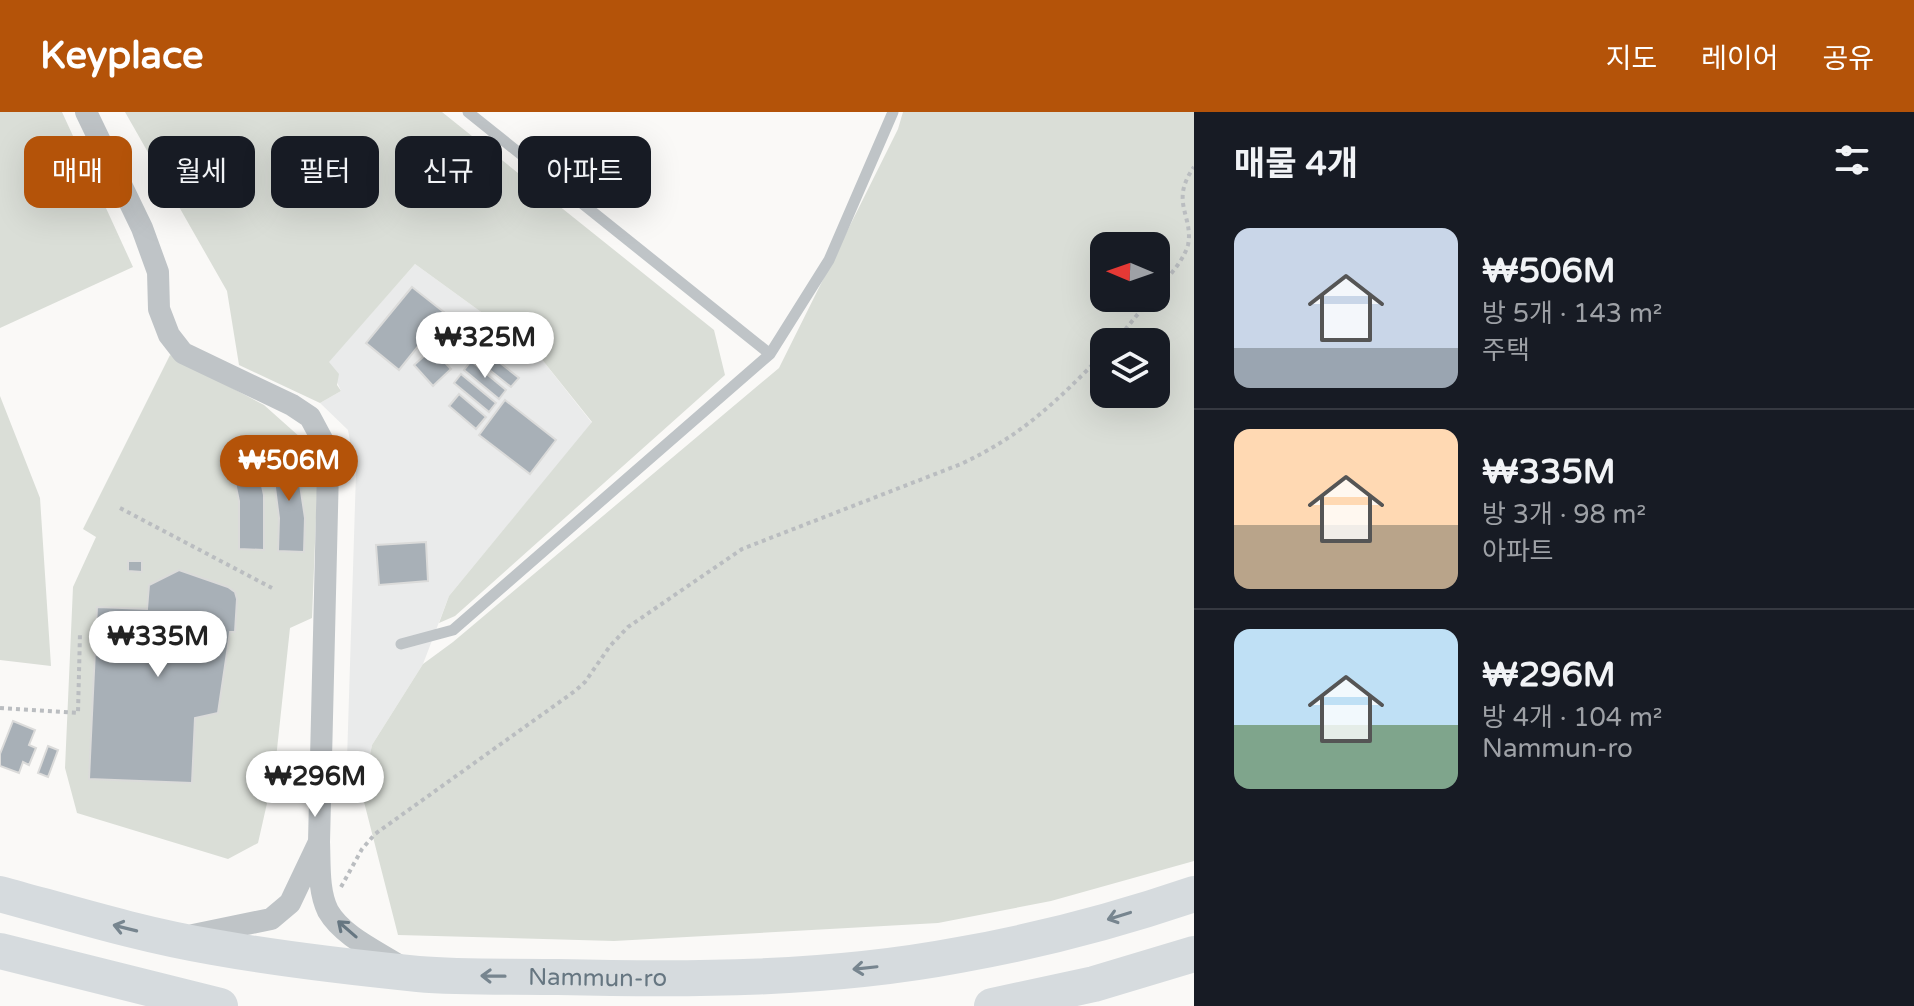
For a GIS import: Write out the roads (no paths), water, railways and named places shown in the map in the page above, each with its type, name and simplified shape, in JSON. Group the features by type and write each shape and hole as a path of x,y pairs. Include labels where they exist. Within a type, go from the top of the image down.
{"main road":[{"name":"Nammun-ro","path":"0,894 174,939 295,960 411,973 633,979 761,977 958,956 1087,926 1194,894"},
{"path":"0,951 220,1006"},
{"path":"992,1006 1094,984 1194,954"}],"street":[{"path":"86,112 142,228 158,272 159,309 169,335 183,353 292,405 310,417 325,445 328,469 319,842 321,888 328,910 344,930 411,973"},
{"path":"174,939 271,919 290,903 319,842"}],"lane":[{"path":"468,112 770,354"},
{"path":"401,644 453,630 770,354 829,260 893,112"}]}
